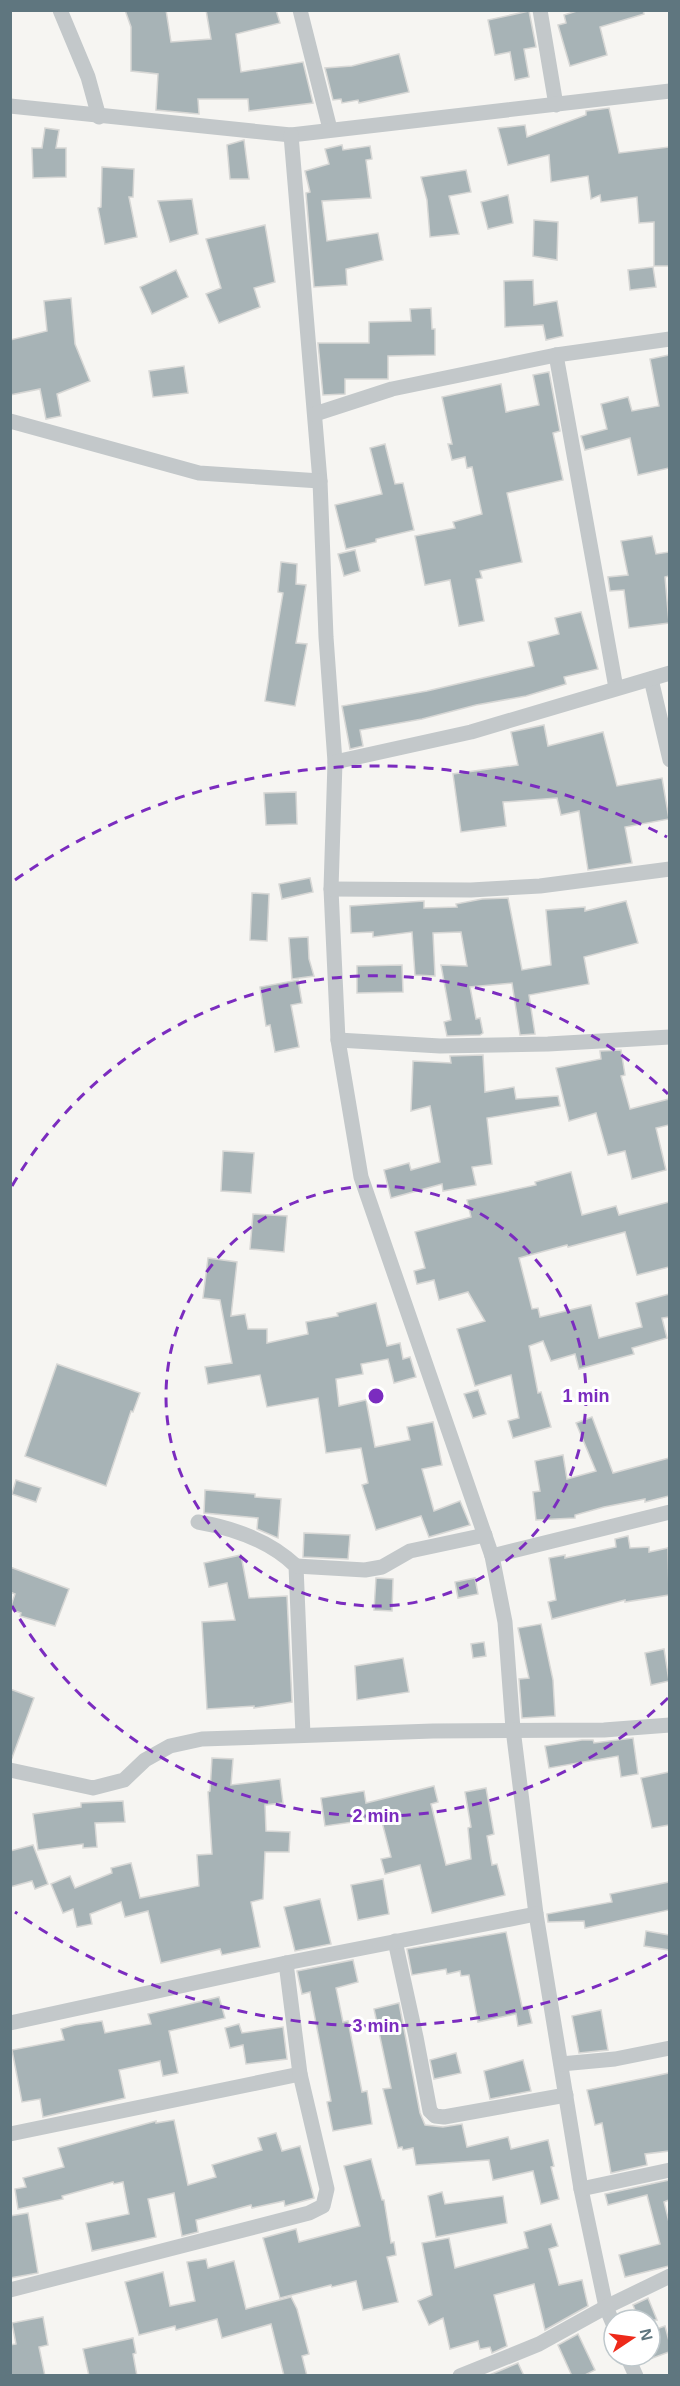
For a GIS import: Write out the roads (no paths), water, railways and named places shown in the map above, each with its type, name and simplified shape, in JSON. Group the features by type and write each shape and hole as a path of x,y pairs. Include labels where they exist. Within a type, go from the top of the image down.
{"street":[{"path":"60,10 88,77 99,117"},
{"path":"300,10 330,129"},
{"path":"540,10 556,105"},
{"path":"10,106 99,117 291,135 669,91"},
{"path":"291,135 295,205 320,482 334,762 331,889 338,1040 362,1177 492,1556 505,1622 513,1729 536,1914 581,2189 606,2307"},
{"path":"315,414 392,389 556,355 669,339"},
{"path":"556,355 616,688"},
{"path":"10,421 199,473 320,482"},
{"path":"334,762 471,732 669,673"},
{"path":"651,679 669,752"},
{"path":"331,889 471,890 517,887 669,868"},
{"path":"338,1040 440,1046 548,1044 669,1037"},
{"path":"492,1556 669,1512"},
{"path":"198,1522 233,1530 272,1547 296,1566 365,1570 382,1567 410,1551 485,1535"},
{"path":"296,1566 303,1735"},
{"path":"10,1770 93,1788 124,1780 145,1760 170,1746 202,1739 513,1729 604,1730 669,1725"},
{"path":"10,2023 286,1963 536,1914"},
{"path":"395,1941 430,2111 435,2116 444,2117 566,2095"},
{"path":"10,2290 309,2213 323,2206 327,2189 300,2074 286,1963"},
{"path":"561,2064 615,2059 669,2048"},
{"path":"10,2134 300,2074"},
{"path":"581,2189 669,2170"},
{"path":"460,2376 539,2344 669,2276"}]}
